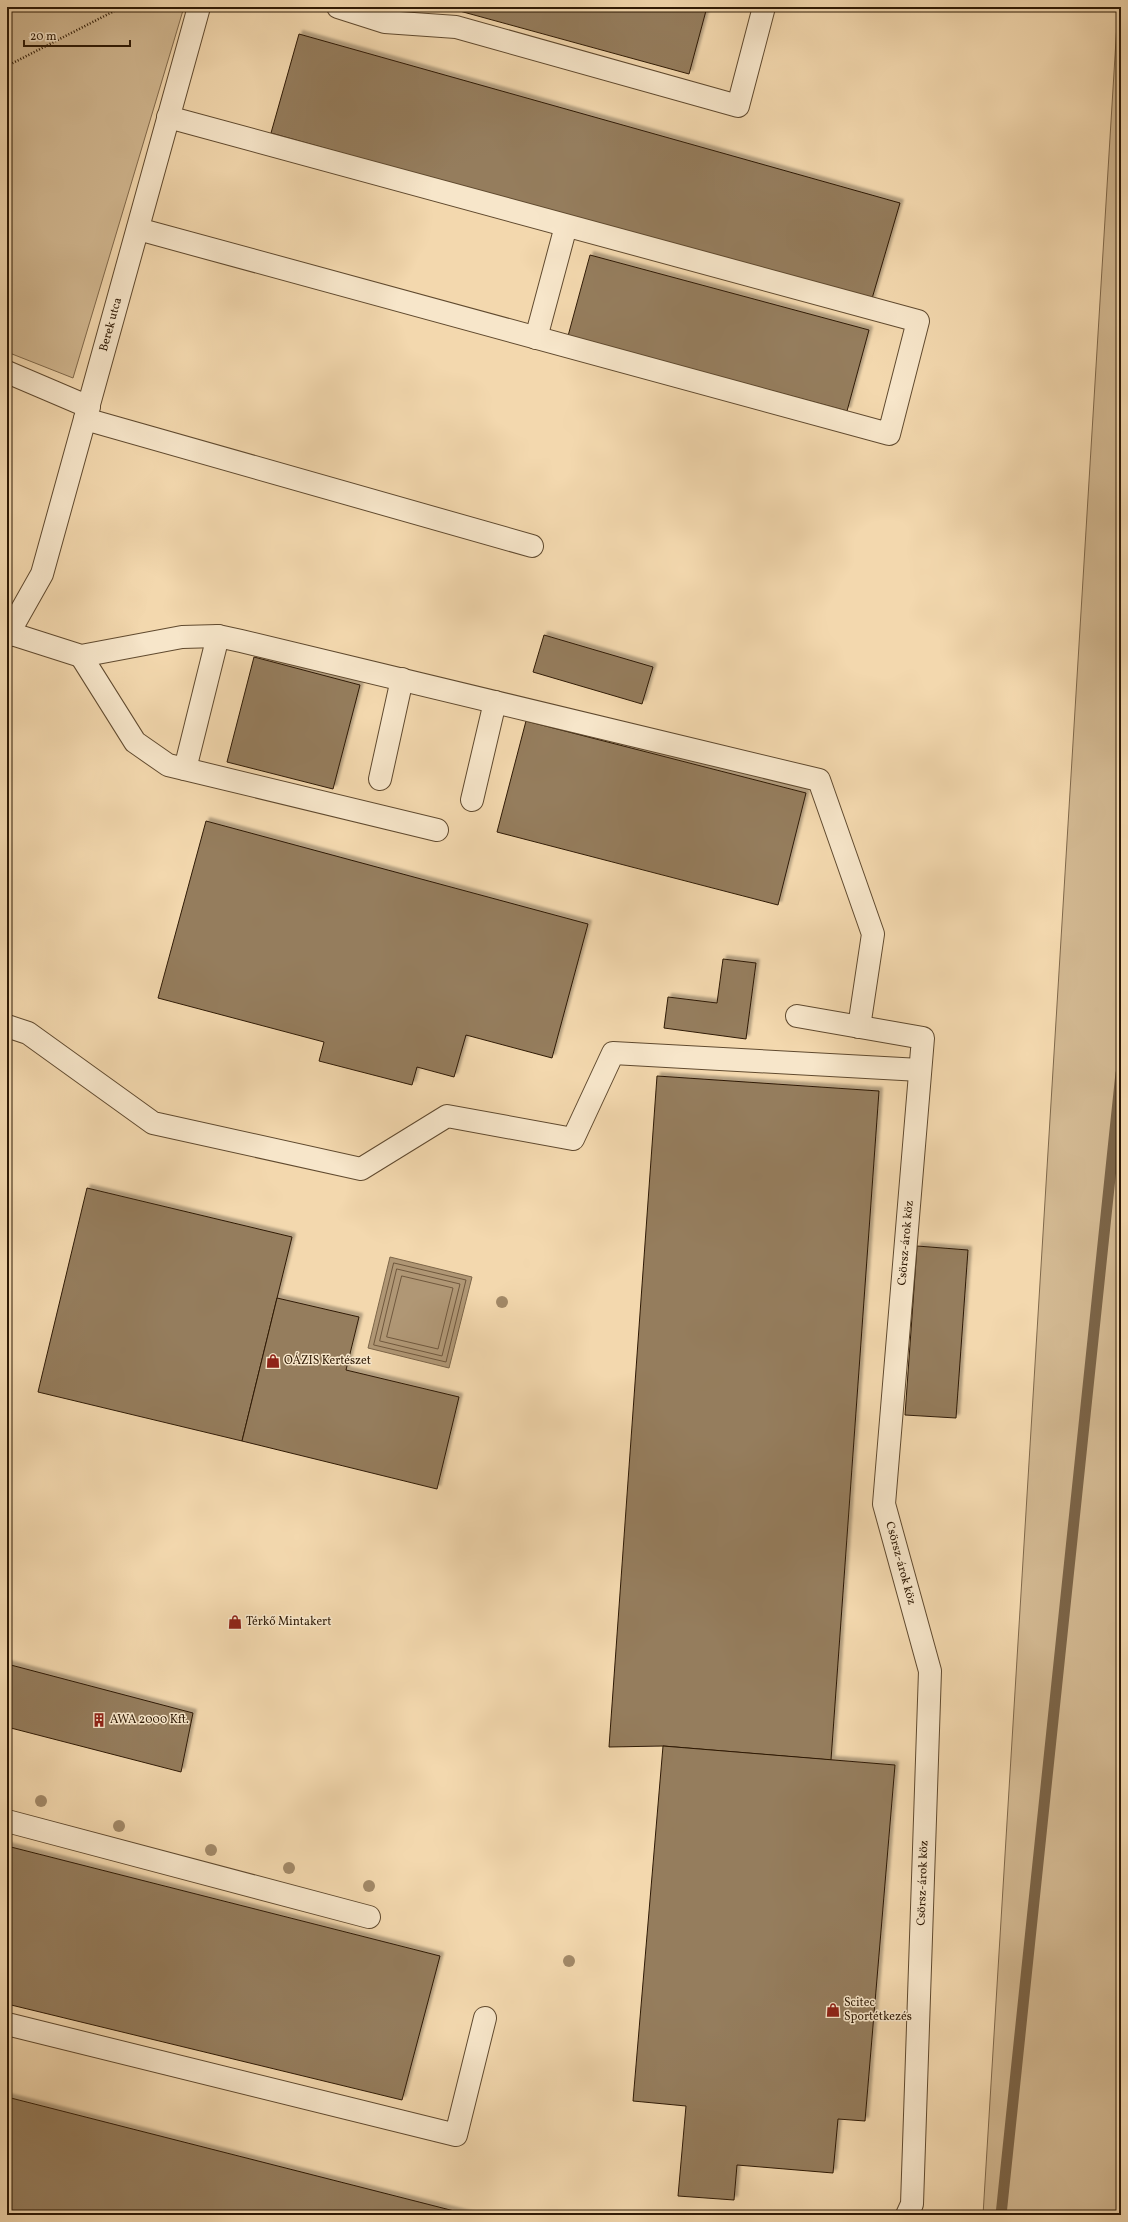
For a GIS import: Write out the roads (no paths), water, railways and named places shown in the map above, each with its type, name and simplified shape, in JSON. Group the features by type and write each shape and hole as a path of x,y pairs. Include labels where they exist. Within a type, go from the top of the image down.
{"street":[{"name":"Berek utca","path":"8,634 42,574 199,7"},
{"path":"338,7 385,22 456,27 738,106 764,7"},
{"path":"138,229 888,434 918,321 168,117"},
{"path":"536,338 566,226"},
{"path":"7,372 87,413 532,546"},
{"path":"8,634 81,656 182,638 218,636 819,780 873,934 859,1027"},
{"path":"185,769 218,636"},
{"path":"81,656 135,742 168,765 436,830"},
{"path":"380,779 402,679"},
{"path":"472,800 495,702"},
{"name":"Csörsz-árok köz","path":"797,1016 923,1038 884,1504 930,1671 912,2204 907,2215"},
{"path":"7,1026 28,1033 153,1123 361,1169 447,1116 573,1139 613,1053 920,1070"},
{"path":"7,1822 369,1917"},
{"path":"7,2024 456,2135 485,2018"}],"water":[{"path":"390,1257 472,1277 449,1368 368,1348"}],"waterway":[{"path":"1001,2215 1121,1073"}],"place":[{"name":"OÁZIS Kertészet","path":"273,1361"},
{"name":"Térkő Mintakert","path":"235,1622"},
{"name":"AWA 2000 Kft.","path":"99,1720"},
{"name":"Scitec Sportétkezés","path":"833,2010"}]}
